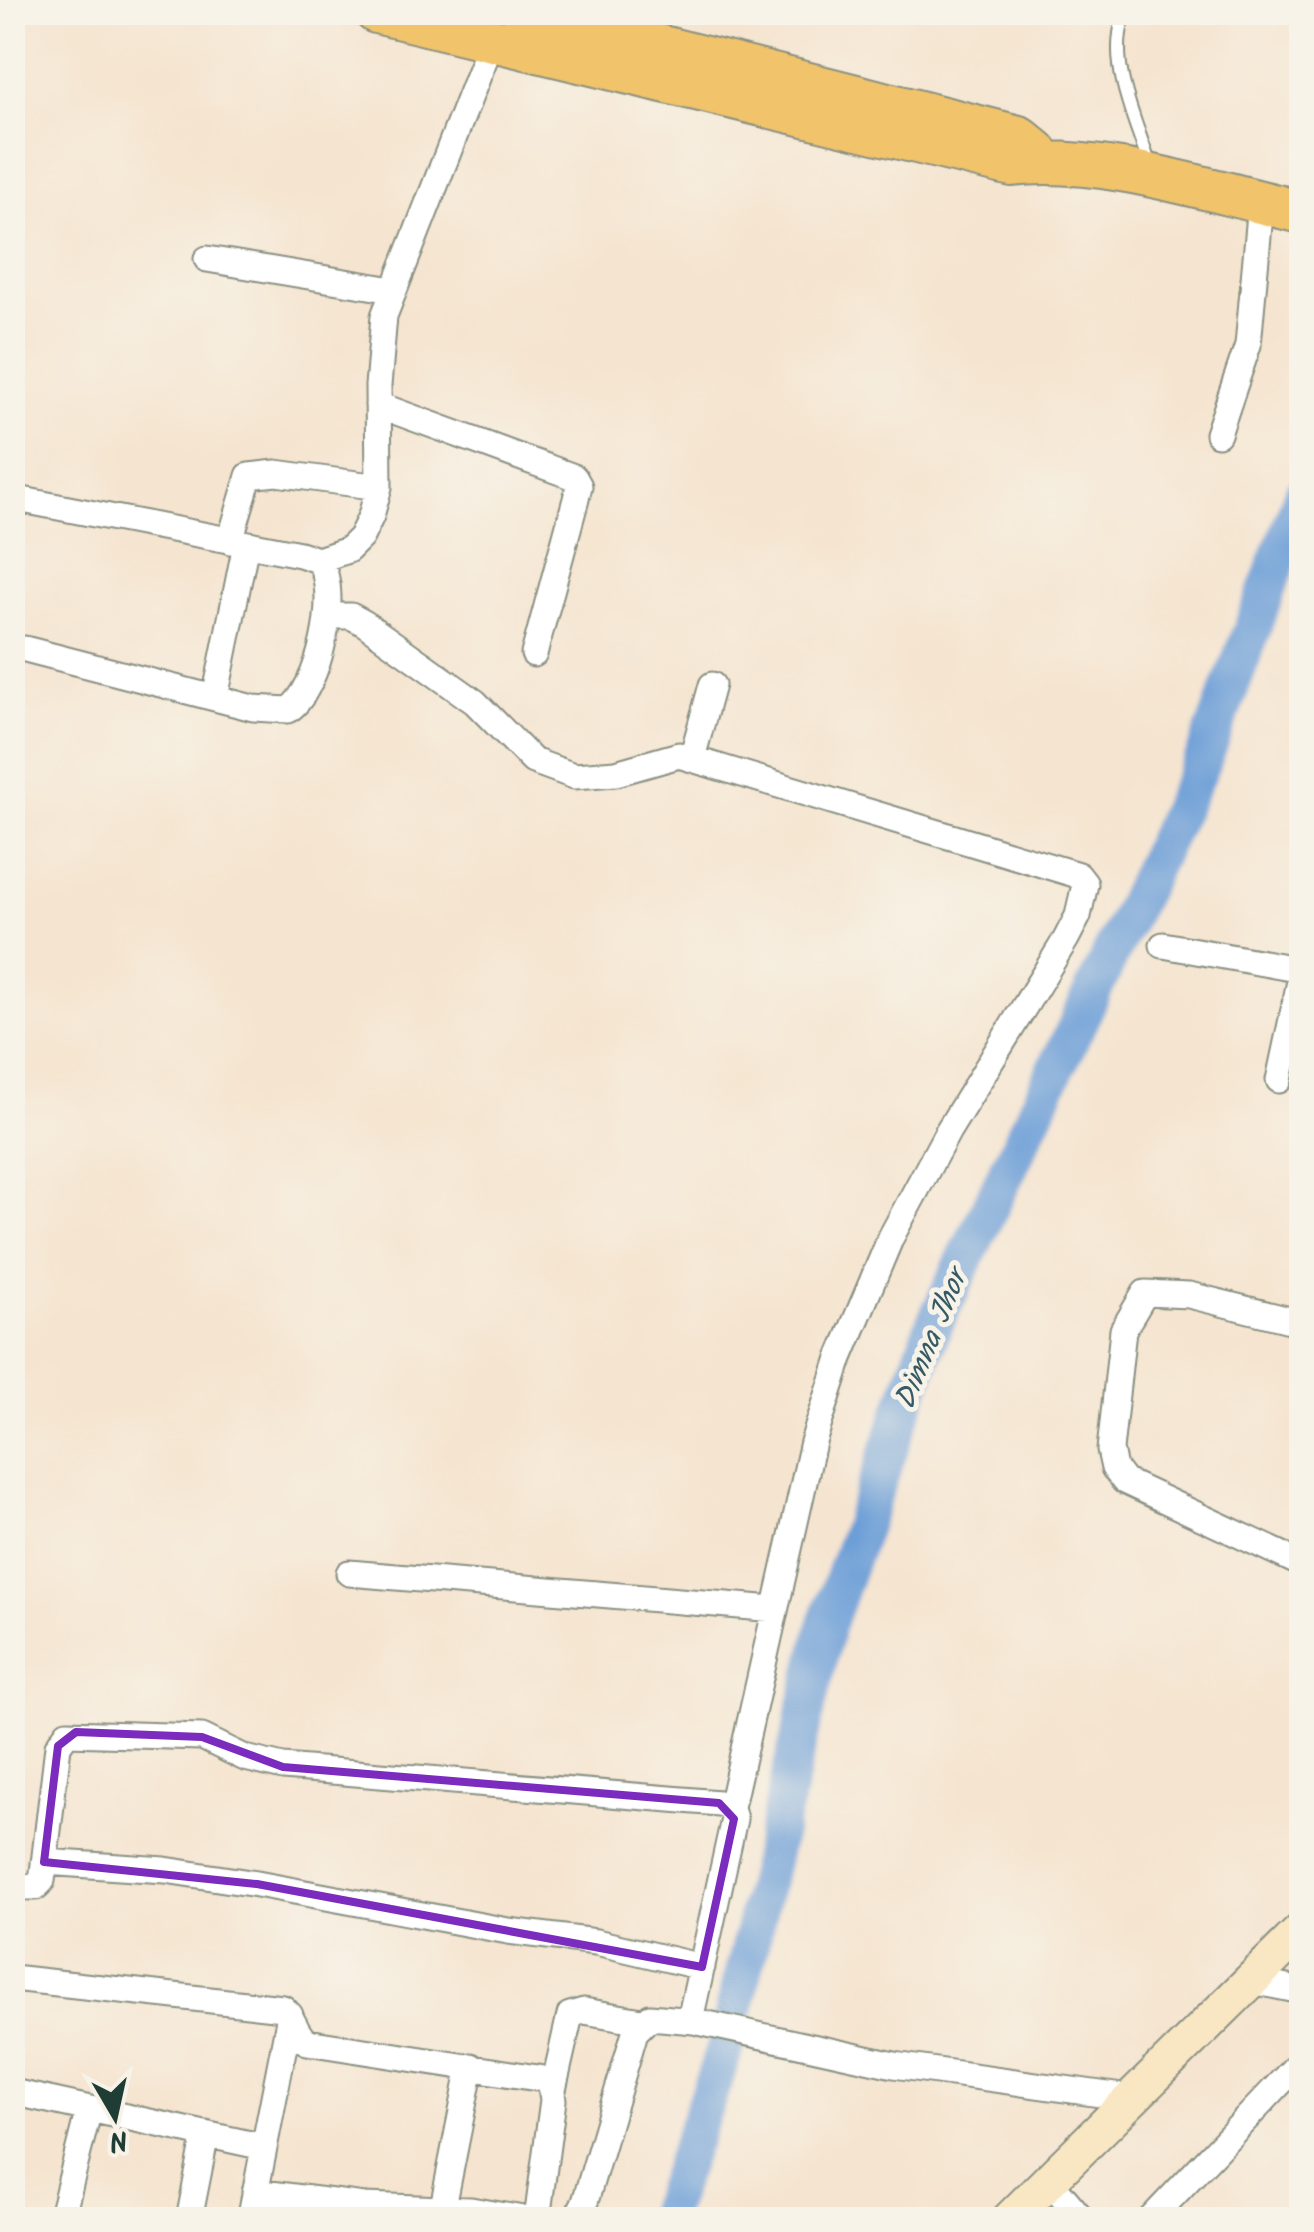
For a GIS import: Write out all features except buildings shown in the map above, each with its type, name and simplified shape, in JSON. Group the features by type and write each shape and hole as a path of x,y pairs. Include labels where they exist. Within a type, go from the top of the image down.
{"highway":[{"path":"376,12 508,26 593,21 1019,137 1048,161"},
{"path":"508,26 1012,166 1048,161 1153,178 1281,208"}],"street":[{"path":"12,498 318,560 348,550 361,537 378,488 379,350 393,290 508,26"},
{"path":"1218,434 1248,345 1281,208"},
{"path":"208,259 393,290"},
{"path":"378,405 574,476 579,486 534,654"},
{"path":"215,698 249,476 276,473 378,488"},
{"path":"25,649 274,711 300,703 308,692 327,616 330,586 318,560"},
{"path":"327,616 351,616 364,623 474,702 532,761 574,776 616,774 680,755 1078,875 1086,884 1078,916 1066,939 948,1130 891,1237 823,1403 731,1807 734,1819 692,2011 706,2025"},
{"path":"692,758 712,685"},
{"path":"1163,945 1302,971 1279,1080"},
{"path":"1302,1322 1189,1295 1146,1293 1122,1330 1110,1450 1114,1468 1124,1482 1302,1564"},
{"path":"349,1573 775,1610"},
{"path":"12,1886 40,1885 58,1746 67,1733 202,1737 246,1758 284,1767 731,1807"},
{"path":"44,1862 165,1870 508,1931 596,1942 702,1967"},
{"path":"1009,2220 1302,1930"},
{"path":"12,1978 268,2006 290,2014"},
{"path":"1252,1981 1302,1991"},
{"path":"537,2220 553,2090 570,2015 584,2011 642,2021 659,2016 894,2065 1129,2098"},
{"path":"290,2014 298,2036 306,2042 540,2076 550,2080 553,2090"},
{"path":"250,2220 290,2014"},
{"path":"575,2220 642,2021"},
{"path":"1150,2220 1302,2060"},
{"path":"443,2207 471,2066"},
{"path":"12,2092 264,2147"},
{"path":"61,2220 88,2109"},
{"path":"188,2220 206,2134"},
{"path":"1048,2179 1083,2220"},
{"path":"255,2192 364,2206 443,2207 529,2220"}],"lane":[{"path":"1126,12 1118,41 1120,66 1153,178"}],"highlighted area":[{"path":"76,1732 202,1737 283,1767 719,1803 734,1819 702,1967 257,1884 44,1862 58,1746"}],"waterway":[{"name":"Dimna Jhor","path":"663,2220 725,2049 826,1626 933,1327 1203,760 1302,496"}]}
